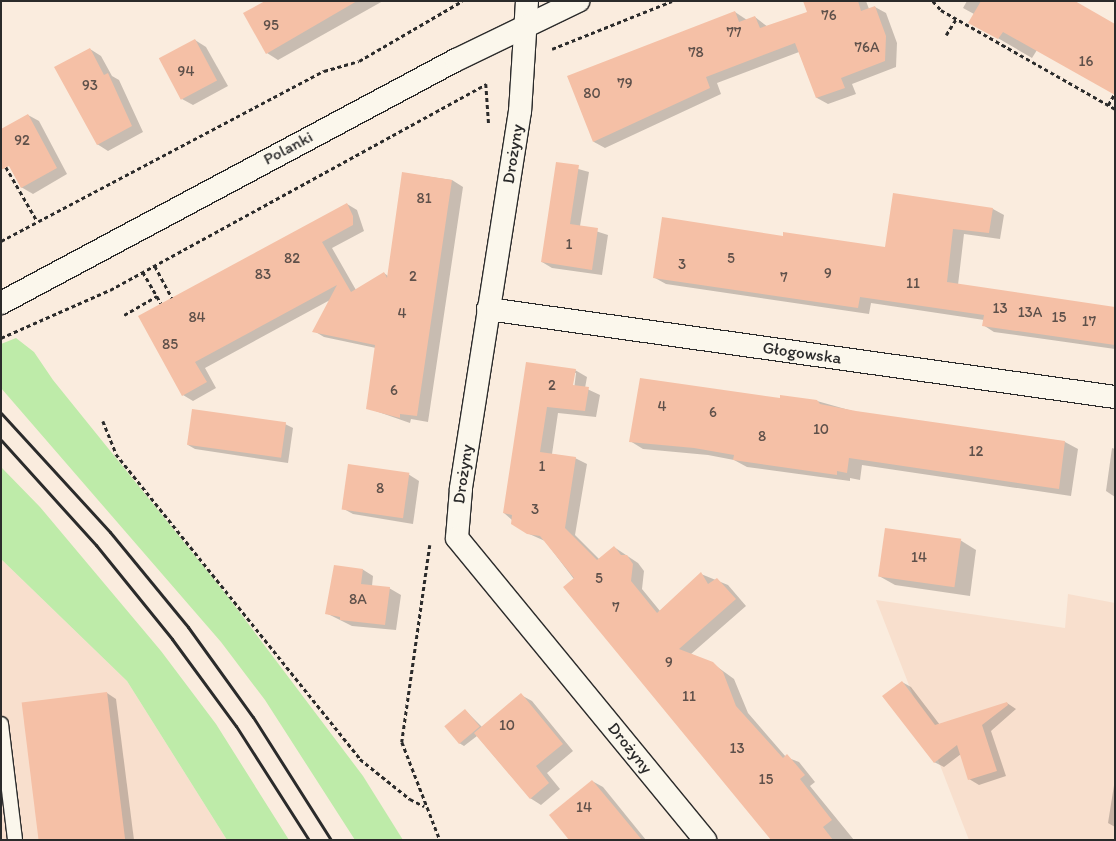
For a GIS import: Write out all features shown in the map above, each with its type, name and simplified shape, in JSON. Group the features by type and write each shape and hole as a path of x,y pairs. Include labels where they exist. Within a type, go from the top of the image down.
{"street":[{"name":"Drożyny","path":"526,1 528,25 520,111 460,489 457,538 705,840"},
{"name":"Polanki","path":"4,298 279,152 578,1"},
{"name":"Głogowska","path":"488,309 1115,397"}],"lane":[{"path":"1,724 15,840"}],"path":[{"path":"1,241 324,71 359,62 462,1"},
{"path":"546,52 672,1"},
{"path":"933,1 956,19 1115,109"},
{"path":"946,35 956,19"},
{"path":"1,338 144,272 486,84"},
{"path":"1108,105 1115,93"},
{"path":"6,168 37,221"},
{"path":"155,266 172,298"},
{"path":"144,272 162,303"},
{"path":"124,315 157,296"},
{"path":"103,421 116,454 360,759 410,799 424,806"}],"shaded area":[{"path":"1,559 127,681 227,840 1,840"},
{"path":"1068,594 1115,603 1115,840 969,840 876,600 1065,628"}],"green space":[{"path":"16,338 34,352 53,380 225,593 363,776 403,840 355,840 265,700 221,642 1,388 1,344"},
{"path":"1,467 40,507 161,651 216,724 289,840 227,840 127,681 1,559"}],"building":[{"path":"265,1 357,1 266,54 243,13"},
{"path":"803,1 858,1 861,11 875,6 886,36 885,61 841,78 845,88 816,98 795,43 706,77 710,88 593,142 567,76 735,11 739,22 755,16 760,28 807,12"},
{"path":"981,1 1075,1 1115,24 1115,95 1003,32 998,39 968,23"},
{"path":"195,39 217,80 181,100 159,58"},
{"path":"90,48 104,75 108,73 132,126 97,145 54,67"},
{"path":"28,114 57,168 21,188 9,166 1,170 1,129"},
{"path":"556,162 579,165 570,224 598,228 592,270 541,262"},
{"path":"402,172 452,180 417,416 400,414 400,418 366,409 375,345 312,332 337,285 195,362 207,382 182,396 138,316 347,203 353,216 353,225 322,242 351,292 384,272 387,278"},
{"path":"893,193 993,208 989,233 953,229 947,282 1115,307 1115,345 982,326 984,315 860,297 858,308 653,278 662,217 783,236 783,232 885,247"},
{"path":"526,362 576,369 573,385 589,387 585,411 547,407 540,452 576,457 565,528 597,560 614,546 621,555 627,555 633,564 631,581 657,613 701,572 708,584 717,578 736,599 679,649 713,662 723,672 736,706 783,758 787,754 805,775 800,779 832,820 823,827 833,840 771,840 563,587 574,578 540,536 527,534 511,524 512,515 503,513"},
{"path":"640,378 780,398 780,395 817,400 820,404 856,411 1065,441 1059,489 849,458 847,473 837,471 837,475 733,460 734,455 694,448 629,442"},
{"path":"192,409 286,422 281,458 187,445"},
{"path":"348,464 409,473 403,518 342,510"},
{"path":"885,528 961,539 954,587 878,577"},
{"path":"334,565 363,569 361,584 390,587 385,625 340,620 340,617 325,614"},
{"path":"902,681 935,725 1007,702 1008,705 982,725 997,771 968,780 957,745 934,763 882,696"},
{"path":"107,692 125,840 39,840 22,702"},
{"path":"521,693 563,744 536,766 549,783 530,799 474,733"},
{"path":"465,709 480,727 459,744 444,726"},
{"path":"592,780 642,840 569,840 549,815"}],"railway":[{"path":"1,413 110,532 188,627 253,717 331,840"},
{"path":"1,440 96,545 172,639 236,726 309,840"}]}
